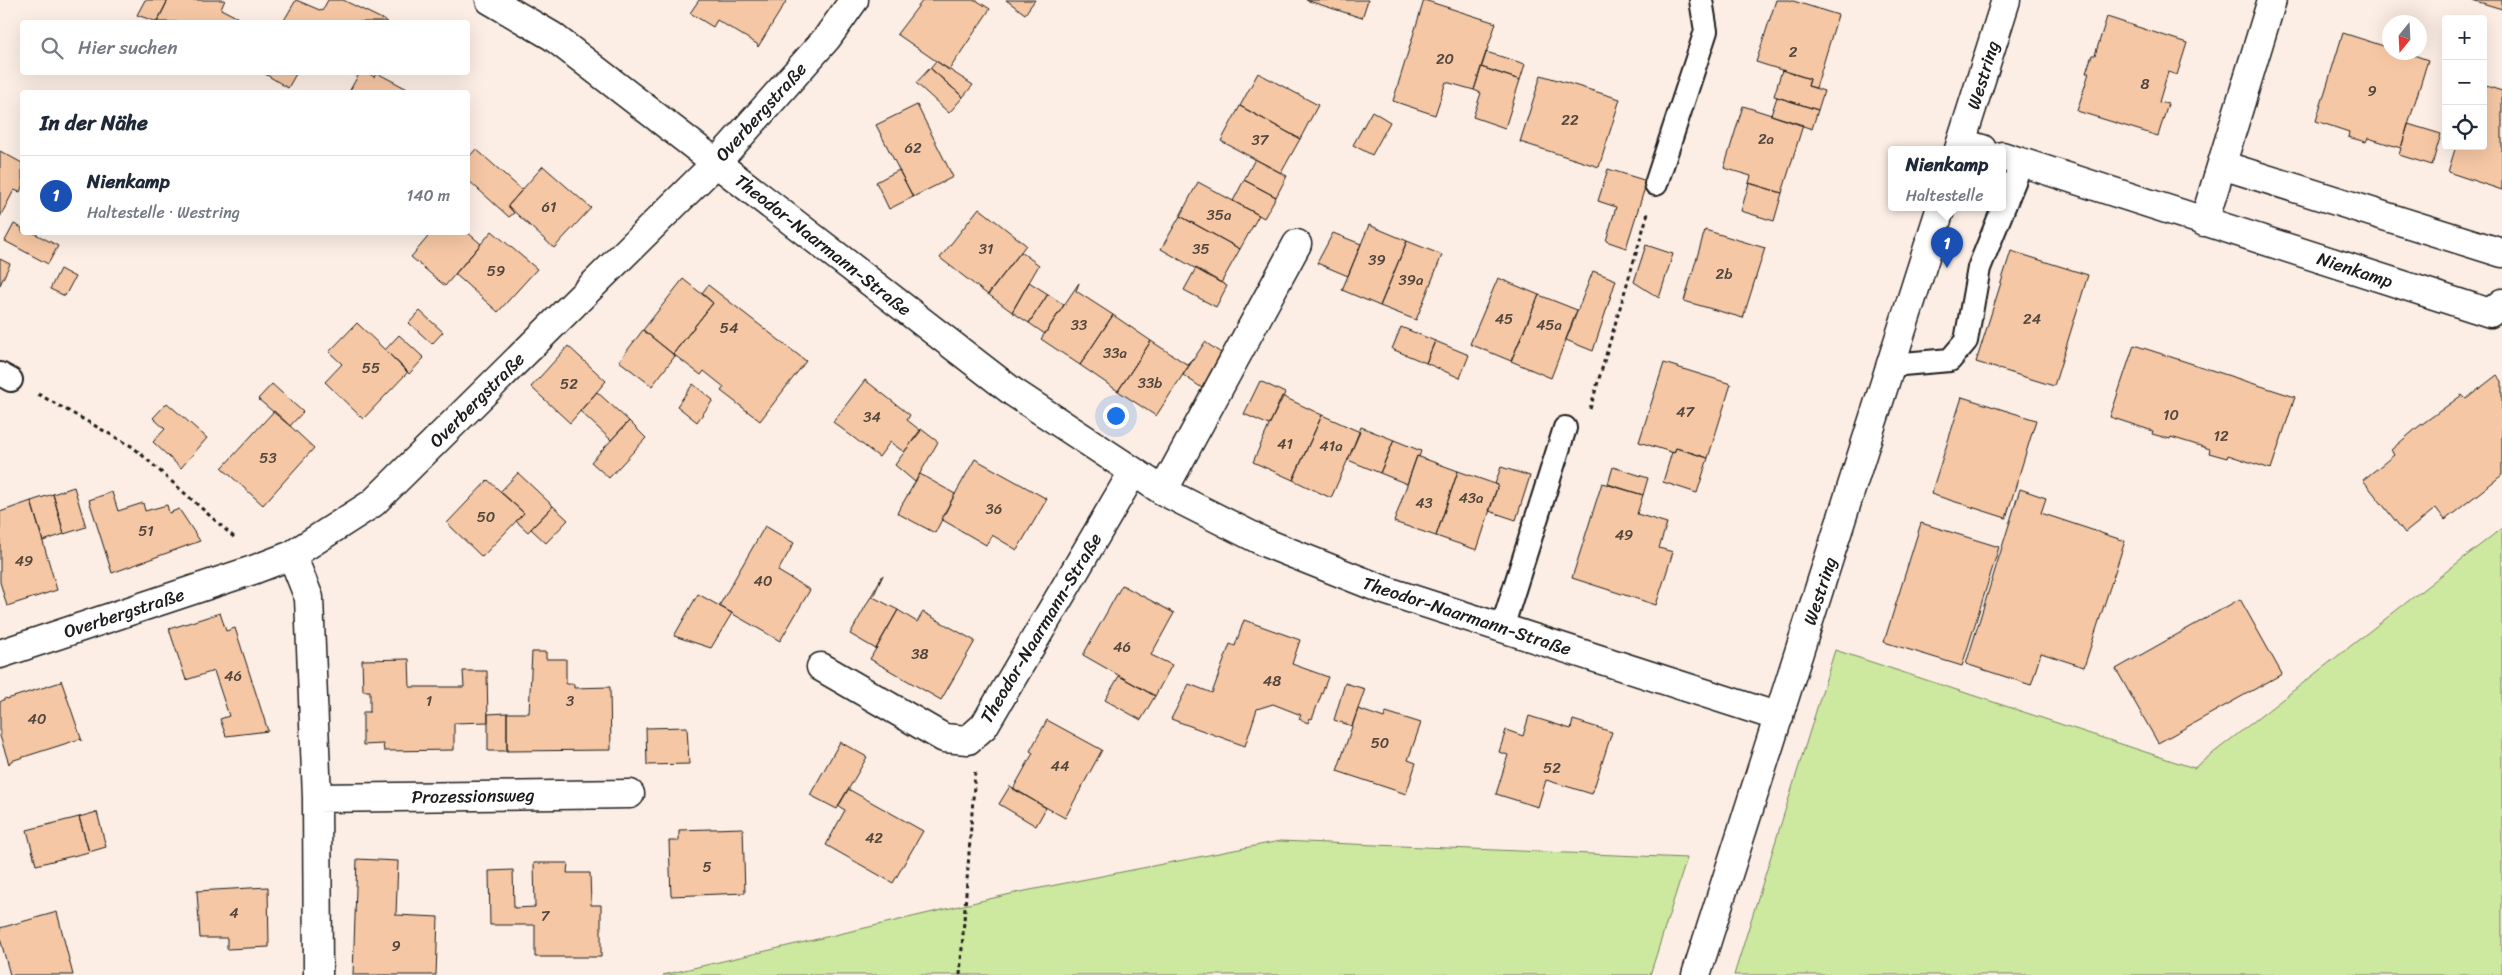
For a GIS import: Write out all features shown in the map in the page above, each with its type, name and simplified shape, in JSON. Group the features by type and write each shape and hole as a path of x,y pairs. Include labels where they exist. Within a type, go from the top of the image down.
{"street":[{"name":"Theodor-Naarmann-Straße","path":"490,0 552,36 1013,392 1163,490 1266,544 1384,590 1779,717"},
{"name":"Overbergstraße","path":"0,654 253,570 292,554 373,503 717,162 828,38 854,0"},
{"name":"Westring","path":"1967,146 2006,0"},
{"path":"2204,222 2272,0"},
{"name":"Nienkamp","path":"2012,159 2490,313 2502,303"},
{"path":"2222,165 2502,253"},
{"name":"Westring","path":"1696,975 1940,211"},
{"path":"1163,490 1297,244"},
{"name":"Theodor-Naarmann-Straße","path":"821,667 944,738 968,740 984,726 1133,472"},
{"path":"292,554 309,598 317,798 318,975"},
{"name":"Prozessionsweg","path":"317,798 630,794"}],"lane":[{"path":"1656,184 1706,31 1701,0"},
{"path":"2006,179 2012,159"},
{"path":"1892,365 1950,360 1966,341 1979,268 1996,211"},
{"path":"1502,628 1565,428"}],"path":[{"path":"1565,428 1589,414 1656,184"},
{"path":"6,377 133,447 238,540 253,570"},
{"path":"960,975 975,774 968,740"}],"green space":[{"path":"2502,528 2502,975 1734,975 1835,650 2194,768"},
{"path":"1280,841 1687,858 1650,975 663,975 1015,893"}],"building":[{"path":"145,0 168,0 158,20 151,20 137,15"},
{"path":"168,0 225,0 221,9 242,20 158,20"},
{"path":"296,0 322,11 328,0 343,0 384,20 284,20"},
{"path":"699,0 787,0 758,47 757,44 717,20 713,27 690,13"},
{"path":"923,0 976,0 990,9 949,70 897,34"},
{"path":"1006,0 1035,0 1025,14"},
{"path":"1306,0 1368,0 1362,18"},
{"path":"1424,0 1496,23 1474,90 1446,82 1435,115 1393,101"},
{"path":"1776,0 1790,0 1838,15 1816,88 1808,86 1810,79 1756,62"},
{"path":"2472,0 2502,0 2502,9"},
{"path":"2107,17 2187,43 2177,75 2168,72 2159,102 2168,104 2158,136 2077,111 2089,73 2086,73 2092,55 2095,55"},
{"path":"2343,33 2382,45 2382,60 2428,60 2401,148 2368,138 2366,142 2348,137 2349,132 2316,121"},
{"path":"1486,52 1525,64 1520,80 1481,67"},
{"path":"936,61 973,85 963,97 930,68"},
{"path":"1481,67 1520,80 1505,128 1473,117 1481,93 1474,90"},
{"path":"930,68 963,97 949,113 916,83"},
{"path":"1782,70 1810,79 1808,86 1824,91 1818,110 1774,96"},
{"path":"1258,73 1318,105 1300,139 1240,106"},
{"path":"267,75 295,75 288,88"},
{"path":"358,75 371,75 374,77 381,75 409,90 350,90"},
{"path":"1541,75 1620,99 1599,167 1520,142"},
{"path":"2487,86 2502,91 2502,190 2448,172 2455,150 2487,150"},
{"path":"1777,97 1818,110 1812,129 1771,115"},
{"path":"917,105 953,177 913,197 876,125"},
{"path":"1240,106 1300,139 1281,173 1221,141"},
{"path":"1743,106 1803,125 1782,193 1749,183 1751,176 1724,168"},
{"path":"1372,111 1390,122 1372,155 1353,145"},
{"path":"2408,124 2441,134 2432,165 2399,155"},
{"path":"476,149 522,190 508,206 514,213 509,217 470,182 470,156"},
{"path":"0,151 20,162 20,192 14,190 0,217"},
{"path":"1255,159 1287,176 1276,197 1244,180"},
{"path":"543,166 591,208 554,248 508,206"},
{"path":"1608,169 1647,181 1626,248 1606,241 1616,207 1598,201"},
{"path":"899,170 913,197 889,209 876,182"},
{"path":"1244,180 1276,197 1264,218 1233,201"},
{"path":"1198,182 1259,215 1240,249 1180,216"},
{"path":"1749,183 1782,193 1774,221 1741,211"},
{"path":"979,208 1026,245 988,295 940,258"},
{"path":"1180,216 1240,249 1221,283 1161,249"},
{"path":"14,224 20,227 20,235 38,235 58,246 48,264 5,241"},
{"path":"1369,225 1407,241 1380,306 1342,290"},
{"path":"1705,230 1765,248 1743,318 1684,301"},
{"path":"492,231 537,269 498,312 455,274"},
{"path":"1333,233 1361,244 1348,276 1317,263"},
{"path":"429,235 470,235 481,244 445,286 411,257"},
{"path":"1407,241 1442,255 1416,320 1380,306"},
{"path":"1646,245 1673,254 1659,298 1634,282"},
{"path":"2011,251 2088,275 2054,386 1976,362"},
{"path":"1021,252 1039,265 1012,312 988,294"},
{"path":"0,259 10,264 0,285"},
{"path":"1196,268 1227,286 1216,307 1184,290"},
{"path":"60,269 75,277 65,296 50,289"},
{"path":"1593,271 1616,280 1593,351 1566,340"},
{"path":"1498,278 1539,295 1511,361 1470,344"},
{"path":"683,279 713,303 673,354 643,330"},
{"path":"1029,282 1048,294 1029,323 1012,312"},
{"path":"1079,283 1076,291 1113,315 1080,365 1041,339"},
{"path":"708,285 806,361 760,421 721,391 724,387 704,371 701,375 673,354 713,303 702,293"},
{"path":"1048,294 1064,305 1045,334 1029,323"},
{"path":"1539,295 1577,310 1551,378 1511,361"},
{"path":"420,311 443,332 432,344 409,323"},
{"path":"1113,315 1151,341 1118,391 1080,365"},
{"path":"357,323 408,372 363,419 325,382 342,364 329,352"},
{"path":"1401,327 1435,341 1426,363 1392,349"},
{"path":"643,330 675,356 652,386 619,361"},
{"path":"399,335 424,358 409,374 385,350"},
{"path":"1151,341 1188,365 1193,359 1156,416 1118,391"},
{"path":"1435,341 1469,355 1460,378 1426,363"},
{"path":"1205,342 1221,353 1202,388 1183,375"},
{"path":"2134,345 2295,397 2271,469 2228,455 2227,458 2209,453 2210,449 2171,437 2170,439 2152,434 2153,431 2110,417"},
{"path":"568,346 606,381 570,423 531,387"},
{"path":"1664,363 1731,384 1708,458 1676,448 1674,453 1639,442"},
{"path":"2497,375 2502,381 2502,475 2445,520 2436,508 2405,533 2363,480 2394,455 2391,450 2418,427 2462,395 2466,399"},
{"path":"865,380 910,415 907,420 921,431 904,452 890,442 879,457 833,422"},
{"path":"1260,381 1285,393 1269,425 1244,414"},
{"path":"272,384 303,412 290,426 258,399"},
{"path":"693,384 713,400 697,422 677,406"},
{"path":"597,392 629,421 611,440 580,411"},
{"path":"1282,396 1322,415 1293,480 1253,462"},
{"path":"1962,397 2036,420 2006,518 1931,494"},
{"path":"167,403 207,438 181,468 153,442 165,429 153,418"},
{"path":"274,411 314,448 263,505 222,468"},
{"path":"1322,415 1360,432 1331,498 1293,480"},
{"path":"629,421 646,438 609,478 591,462"},
{"path":"1361,427 1394,440 1380,473 1348,460"},
{"path":"921,429 938,442 915,482 895,465"},
{"path":"1394,440 1421,451 1419,457 1417,456 1407,484 1380,473"},
{"path":"1676,448 1708,458 1697,493 1663,482 1672,452 1674,453"},
{"path":"1417,456 1458,471 1436,536 1394,522"},
{"path":"975,459 1047,499 1017,550 992,535 986,545 941,519"},
{"path":"1501,467 1530,476 1516,520 1489,511 1498,485 1495,484"},
{"path":"1613,467 1648,478 1643,495 1608,484"},
{"path":"1458,471 1498,485 1477,550 1436,536"},
{"path":"518,473 553,506 528,532 516,521 524,513 500,492"},
{"path":"920,474 955,494 935,533 897,513"},
{"path":"488,480 524,513 482,557 447,523"},
{"path":"1602,483 1643,495 1637,514 1667,523 1659,548 1673,552 1656,605 1572,578"},
{"path":"74,487 86,527 64,534 53,494"},
{"path":"2020,489 2046,498 2041,513 2125,541 2084,667 2041,653 2031,685 1966,664"},
{"path":"112,492 118,511 143,503 145,511 167,505 169,513 179,509 200,541 112,573 89,500"},
{"path":"53,494 64,534 43,541 31,501"},
{"path":"31,501 57,590 7,606 0,582 0,512"},
{"path":"553,506 568,520 546,543 531,529"},
{"path":"1921,523 1999,547 1962,666 1884,642"},
{"path":"765,526 794,543 778,571 810,590 780,641 719,606"},
{"path":"883,575 873,597 898,610 876,649 850,634"},
{"path":"1122,585 1174,613 1151,655 1172,665 1155,696 1083,655"},
{"path":"698,594 732,613 711,648 674,636"},
{"path":"2240,599 2282,674 2158,743 2116,669"},
{"path":"898,610 917,622 923,612 975,641 941,700 870,659"},
{"path":"220,613 226,631 235,628 268,731 226,736 220,719 229,716 214,671 186,680 169,629"},
{"path":"1244,620 1300,640 1292,664 1328,677 1312,719 1310,718 1308,723 1299,719 1301,715 1273,704 1257,709 1245,746 1171,719 1189,684 1212,693 1230,644 1235,646"},
{"path":"532,652 546,652 546,659 566,659 566,684 574,684 574,688 610,687 611,750 507,751 507,713 529,713"},
{"path":"409,659 410,687 464,687 463,671 487,671 488,722 454,723 454,750 384,751 383,744 363,745 363,712 370,712 370,691 363,691 362,660"},
{"path":"1119,676 1155,696 1141,720 1105,700"},
{"path":"61,680 82,741 80,739 11,761 9,764 0,736 0,702 6,698 61,682"},
{"path":"1345,683 1365,689 1352,726 1334,720"},
{"path":"1358,709 1384,718 1386,712 1421,723 1408,760 1416,763 1406,794 1337,771"},
{"path":"507,713 507,751 488,751 488,714"},
{"path":"1529,716 1571,729 1573,720 1612,732 1592,794 1546,780 1538,807 1496,794 1508,755 1499,752 1506,730 1523,736"},
{"path":"1047,720 1102,750 1065,818 1013,789 1033,753 1030,751"},
{"path":"687,727 689,764 647,765 646,728"},
{"path":"840,742 867,757 837,809 810,795"},
{"path":"1010,786 1046,808 1036,826 999,804"},
{"path":"848,789 923,831 893,883 826,845 845,810 838,806"},
{"path":"97,812 106,847 89,852 79,817"},
{"path":"79,817 89,852 36,865 27,830"},
{"path":"743,828 745,893 671,896 669,841 679,841 679,830"},
{"path":"357,859 398,861 396,915 438,917 436,975 353,975"},
{"path":"534,863 568,863 567,873 590,873 591,905 601,905 601,957 535,957 535,925 490,925 489,871 513,870 514,908 535,907"},
{"path":"268,887 269,947 227,949 227,938 200,938 197,891"},
{"path":"57,912 73,975 10,975 0,938 0,928"}],"place":[{"name":"Nienkamp","path":"1947,268"}]}
